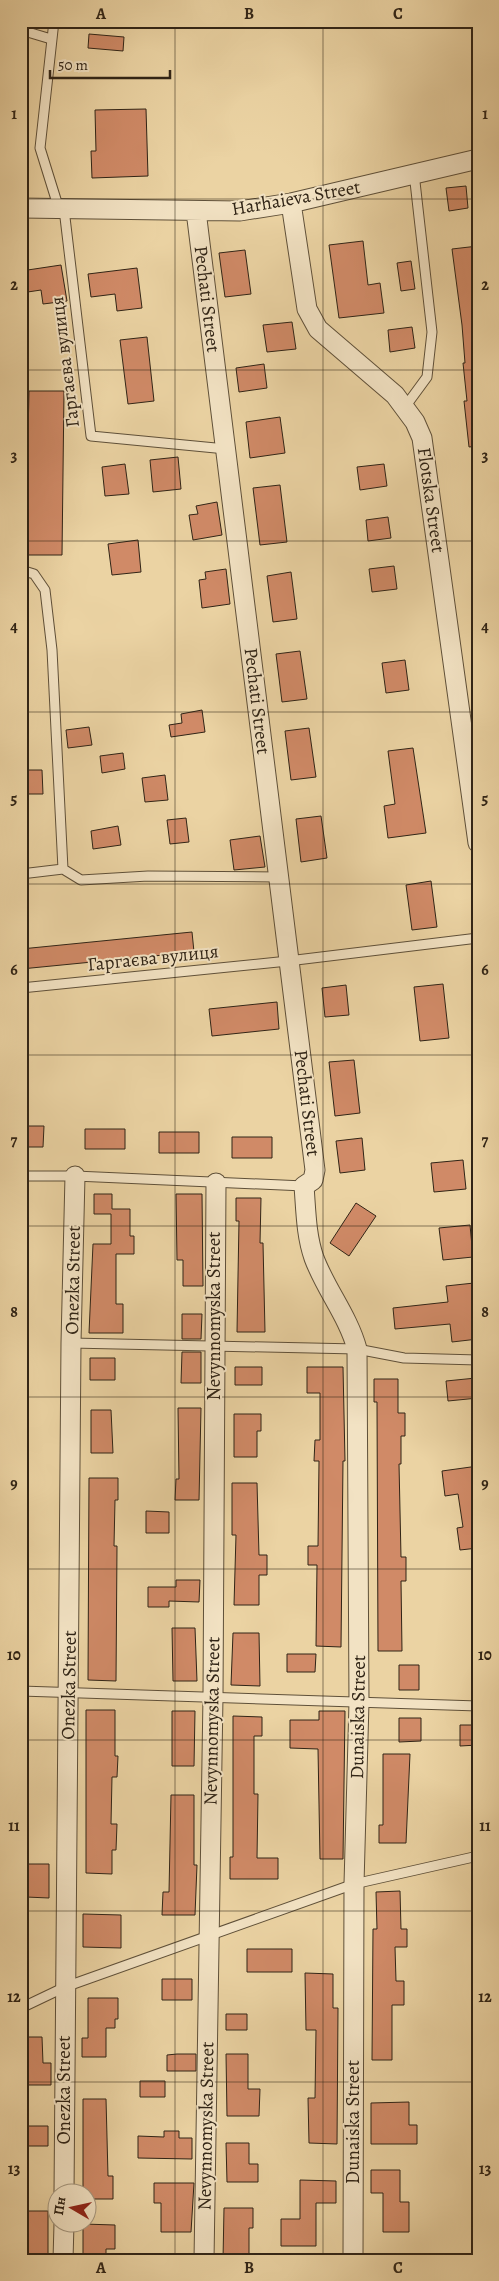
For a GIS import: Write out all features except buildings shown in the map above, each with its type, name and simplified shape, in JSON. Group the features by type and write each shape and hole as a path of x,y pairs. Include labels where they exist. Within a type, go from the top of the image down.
{"street":[{"name":"Harhaieva Street","path":"21,208 240,211 290,203 478,159"},
{"name":"Flotska Street","path":"290,203 307,310 318,329 395,395 405,407 422,438 478,843"},
{"name":"Pechati Street","path":"196,211 315,1170 313,1180 304,1186"},
{"name":"Onezka Street","path":"64,2184 71,1343 75,1176"},
{"name":"Nevynnomyska Street","path":"204,2260 213,1696 216,1183"},
{"name":"Dunaiska Street","path":"304,1186 307,1235 315,1260 352,1330 357,1349 359,1702 354,1884 353,2260"},
{"path":"63,2260 64,2234"}],"lane":[{"path":"54,21 40,148 61,209"},
{"path":"21,30 51,40"},
{"path":"405,407 427,377 432,332 414,173"},
{"name":"Гаргаєва вулиця","path":"61,209 91,436 226,450"},
{"path":"21,570 34,574 45,590 52,650 64,869"},
{"path":"21,874 64,869 81,880 148,876 279,877"},
{"name":"Гаргаєва вулиця","path":"21,988 478,938"},
{"path":"21,1176 75,1176 304,1186"},
{"path":"71,1343 357,1349 404,1358 478,1360"},
{"path":"21,1691 478,1706"},
{"path":"21,2008 65,1987 209,1934 354,1884 478,1856"}]}
